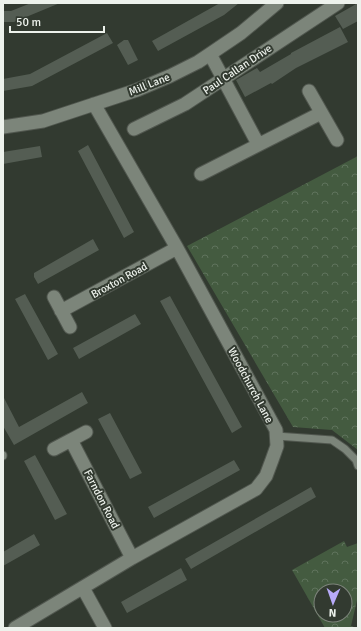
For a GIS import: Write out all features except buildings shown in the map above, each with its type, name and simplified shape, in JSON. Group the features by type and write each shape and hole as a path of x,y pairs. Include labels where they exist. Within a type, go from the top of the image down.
{"street":[{"name":"Mill Lane","path":"3,127 43,121 137,90 163,79 198,62 210,54 241,33 277,3"},
{"name":"Paul Callan Drive","path":"134,129 185,104 338,3"},
{"path":"210,54 258,144"},
{"path":"308,91 337,140"},
{"name":"Woodchurch Lane","path":"15,628 132,558 256,489 266,476 277,446 276,430 177,248 94,104"},
{"path":"201,174 321,113"},
{"name":"Broxton Road","path":"61,311 177,248"},
{"path":"54,297 70,327"},
{"path":"54,449 86,432"},
{"name":"Farndon Road","path":"71,440 132,558"},
{"path":"83,588 105,628"}],"lane":[{"path":"276,436 332,440 345,449 356,460 358,466"}],"green space":[{"path":"358,156 358,450 332,430 293,427 187,246"},
{"path":"344,541 347,547 358,543 358,596 353,617 353,583 313,583 313,607 292,570"},
{"path":"322,623 352,623 351,626 357,628 325,628"}]}
